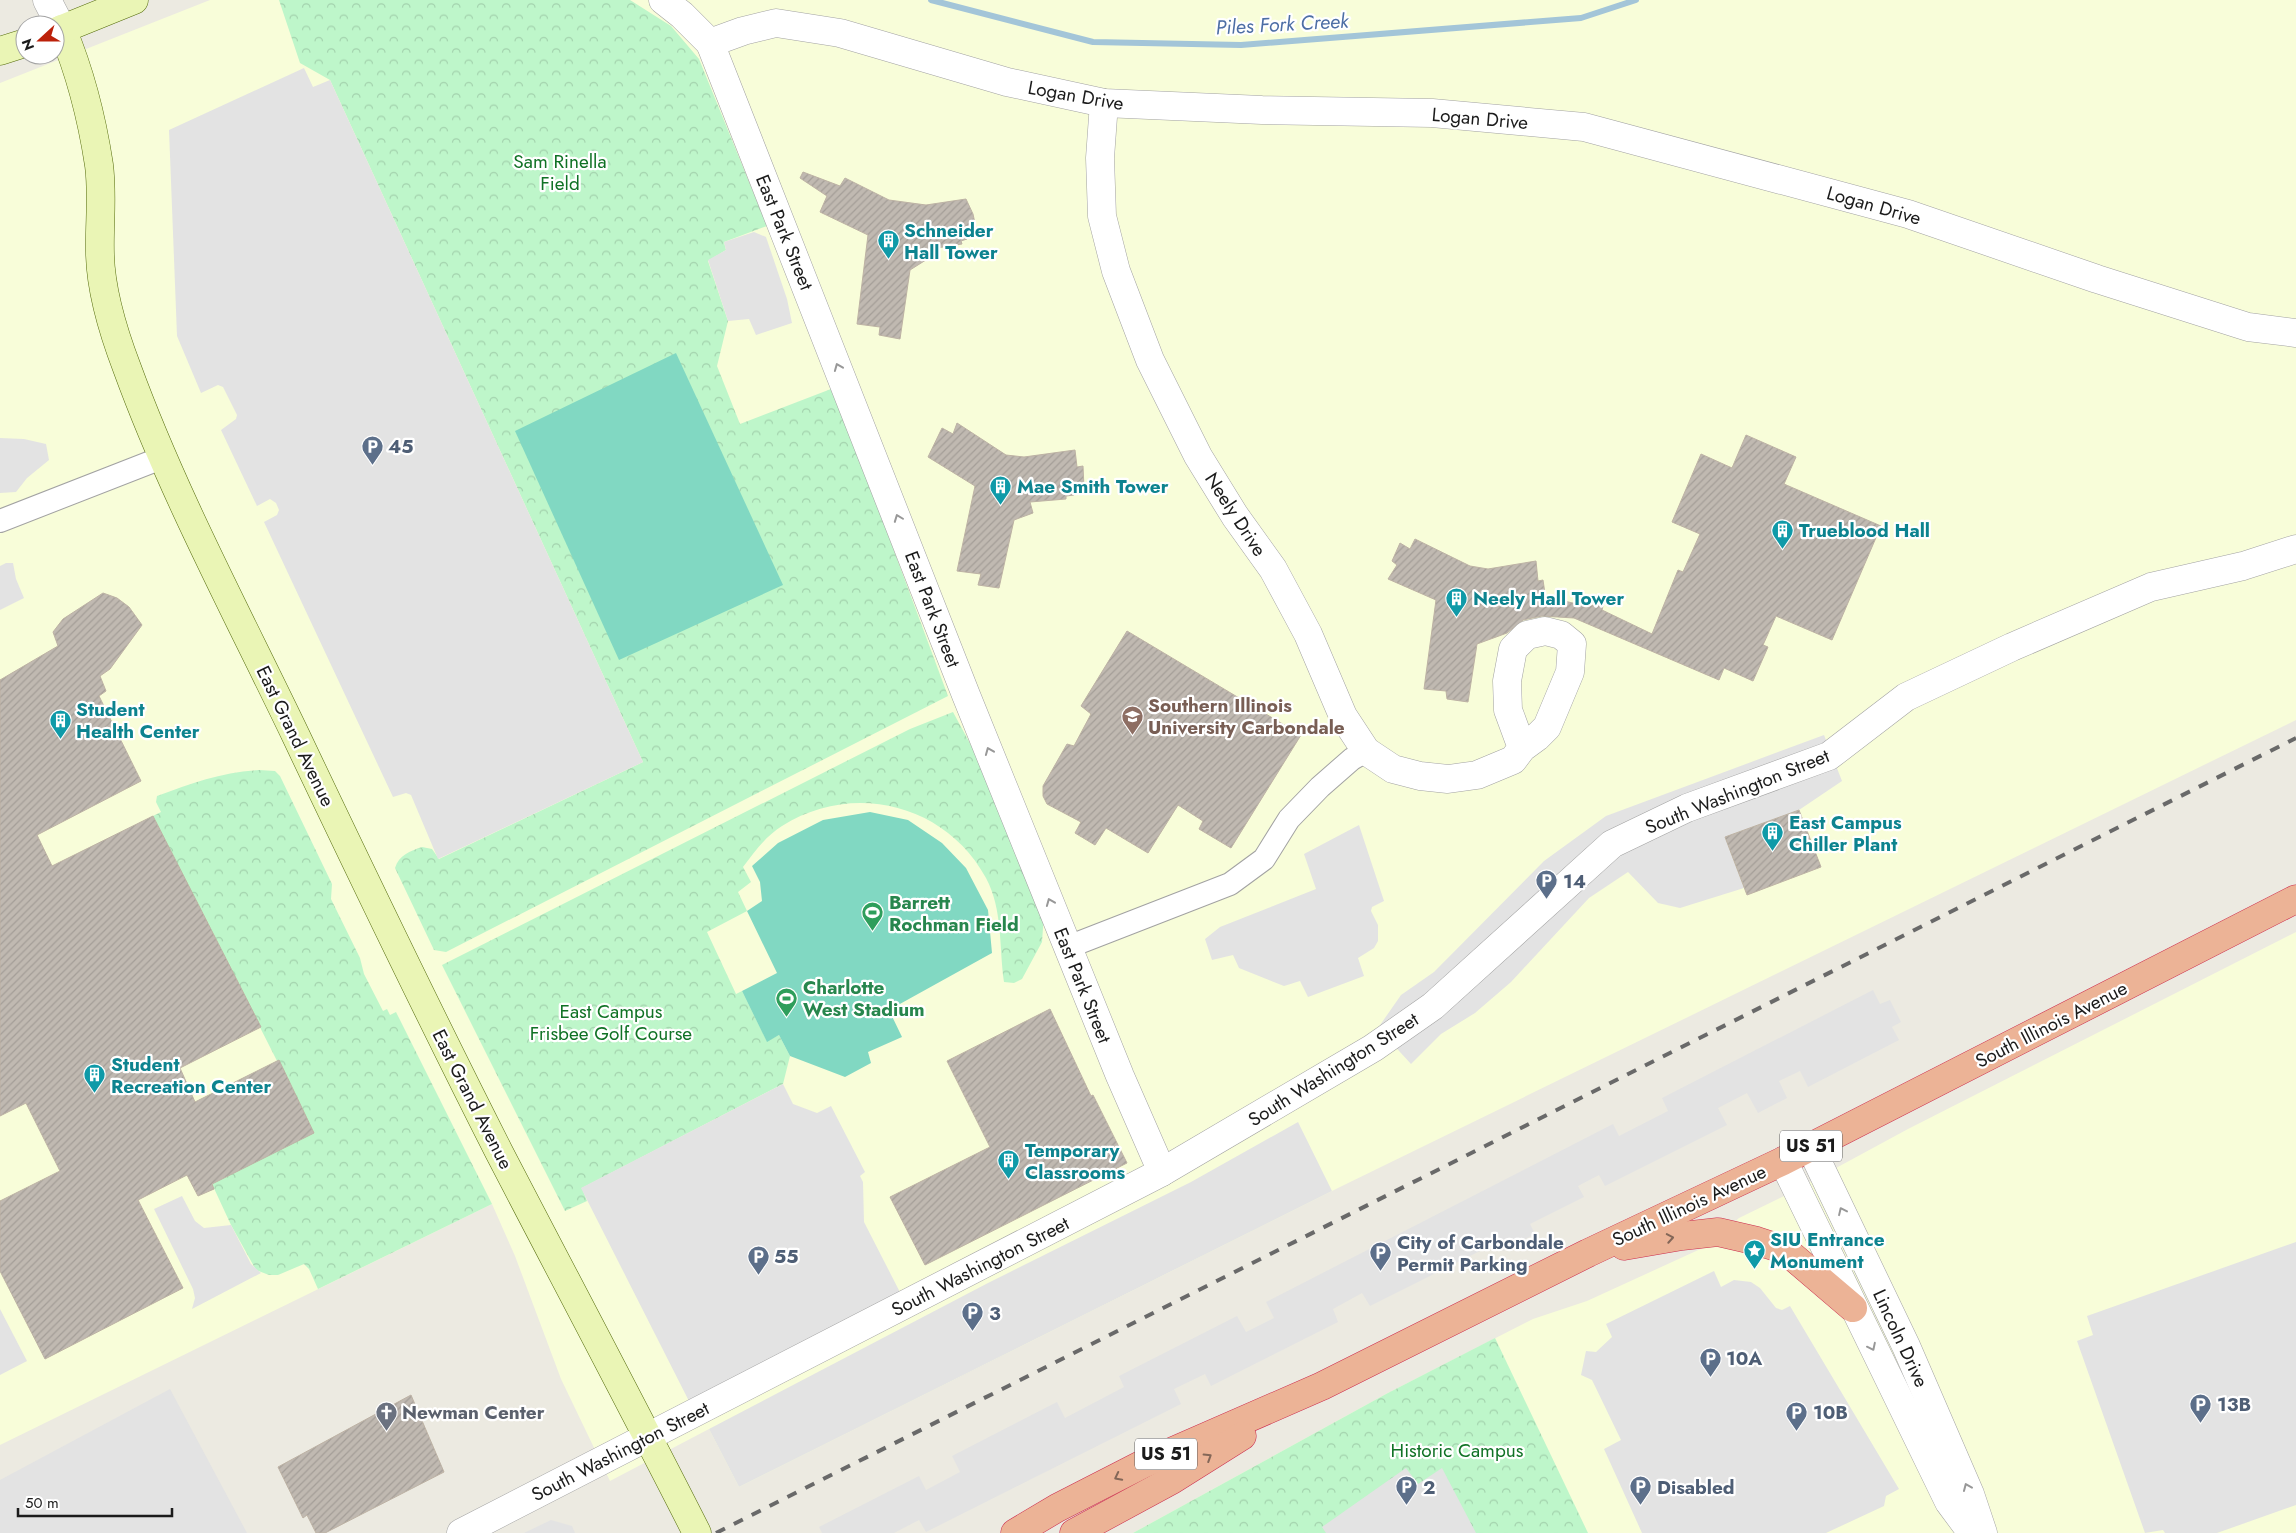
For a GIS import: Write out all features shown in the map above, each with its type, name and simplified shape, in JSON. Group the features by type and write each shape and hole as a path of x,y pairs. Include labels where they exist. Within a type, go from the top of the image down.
{"highway":[{"name":"South Illinois Avenue","path":"1015,1533 1141,1465 1322,1386 1588,1253 1783,1160 2296,900"},
{"path":"1588,1253 1682,1236 1718,1232 1785,1250 1853,1308"},
{"name":"South Illinois Avenue","path":"1074,1533 1172,1480 1322,1386"}],"main road":[{"path":"65,29 134,0"},
{"name":"East Grand Avenue","path":"65,41 74,57 87,105 99,166 100,259 108,305 126,366 164,457 407,967 499,1151 697,1533"},
{"path":"0,51 15,46"}],"street":[{"name":"East Grand Avenue","path":"47,0 53,15"},
{"path":"663,0 710,42"},
{"name":"Logan Drive","path":"710,42 776,23 840,33 1007,82 1104,102 1262,110 1432,114 1584,127 1908,214 2097,279 2248,326 2296,332"},
{"name":"East Park Street","path":"710,42 962,685 1162,1172"},
{"name":"Neely Drive","path":"1104,102 1100,158 1102,216 1116,271 1150,360 1198,456 1272,569 1308,634 1344,716 1366,751 1393,769 1420,776 1448,779 1477,776 1513,760 1522,748"},
{"path":"0,521 164,457"},
{"name":"South Washington Street","path":"460,1533 1162,1172 1373,1048 1432,1006 1612,844 1686,808 1830,756 1906,697 2012,647 2125,598 2151,587 2243,566 2296,550"},
{"path":"1068,947 1230,884 1264,859 1289,819 1320,787 1352,759 1366,751"},
{"name":"Lincoln Drive","path":"1810,1146 1906,1346 1970,1494 1983,1533"},
{"name":"Lincoln Drive","path":"1783,1160 1933,1471 1949,1502 1972,1533"}],"shaded area":[{"name":"Southern Illinois University Carbondale","path":"210,0 2296,0 2296,720 1340,1187 739,1487 709,1429 610,1481 561,1379 515,1256 492,1204 0,1445 0,83 46,65 65,65 65,57"},
{"name":"45","path":"304,68 313,87 330,80 643,762 438,859 411,795 406,793 393,797 264,522 277,515 279,510 276,503 270,499 257,506 221,430 236,419 237,415 223,387 218,385 201,393 177,336 169,130"},
{"path":"754,232 766,237 787,299 792,323 756,335 749,319 728,321 708,260 726,250 724,242"},
{"path":"0,438 24,439 46,444 49,460 27,478 16,492 0,493"},
{"path":"6,563 13,563 16,579 24,598 0,610 0,566"},
{"name":"14","path":"1824,735 1842,781 1799,810 1725,837 1744,888 1680,908 1658,903 1628,872 1589,898 1511,982 1475,1013 1441,1034 1411,1064 1378,1028 1401,995 1434,972 1544,861 1606,816"},
{"path":"1359,825 1384,901 1372,907 1371,911 1378,925 1378,941 1374,948 1358,958 1364,976 1308,997 1300,981 1284,986 1239,968 1233,955 1212,960 1205,939 1220,927 1316,889 1304,854"},
{"path":"2296,932 2296,1533 1133,1533 1386,1394 1533,1319 1587,1301 1707,1246 1739,1218 1788,1194 1908,1129"},
{"name":"City of Carbondale Permit Parking","path":"1873,990 1880,1004 1890,1000 1901,1022 1892,1027 1899,1040 1808,1087 1800,1071 1779,1081 1787,1098 1758,1113 1747,1093 1718,1108 1727,1125 1605,1186 1599,1175 1578,1186 1584,1197 1530,1224 1535,1234 1503,1251 1498,1242 1370,1306 1362,1293 1333,1309 1338,1322 1211,1386 1205,1374 1174,1389 1181,1404 926,1532 919,1520 894,1533 822,1533 819,1527 919,1476 926,1490 960,1472 952,1456 1057,1402 1065,1418 1124,1387 1119,1376 1237,1316 1246,1332 1274,1318 1266,1302 1613,1124 1619,1136 1668,1111 1662,1098"},
{"name":"55","path":"783,1084 793,1104 817,1113 831,1106 865,1172 860,1176 863,1182 864,1222 906,1304 695,1413 581,1188"},
{"name":"3","path":"1298,1122 1332,1191 739,1487 709,1429 988,1283 1191,1182"},
{"path":"182,1196 195,1221 204,1228 231,1225 251,1264 261,1273 192,1309 195,1298 193,1289 154,1209"},
{"name":"13B","path":"2296,1242 2296,1505 2217,1533 2165,1533 2163,1530 2145,1533 2077,1341 2093,1335 2087,1316"},
{"path":"1714,1271 1721,1287 1734,1280 1751,1282 1760,1288 1776,1308 1782,1310 1790,1306 1899,1489 1886,1496 1884,1506 1826,1533 1642,1533 1604,1449 1621,1440 1592,1380 1581,1375 1586,1351 1596,1352 1612,1337 1606,1324"},
{"path":"0,1309 27,1361 0,1375"},
{"path":"170,1389 247,1533 0,1533 0,1480"},
{"name":"2","path":"1406,1468 1418,1484 1442,1468 1476,1533 1326,1533 1322,1527"},
{"path":"551,1520 572,1526 575,1533 524,1533"}],"green space":[{"name":"Sam Rinella Field","path":"279,0 630,0 671,26 699,59 767,226 724,242 726,250 708,261 728,321 717,366 740,424 831,389 877,505 948,696 446,952 434,950 395,868 402,857 422,847 432,849 439,859 643,762 330,80 300,63"},
{"path":"676,353 783,585 619,660 515,431"},
{"name":"East Campus Frisbee Golf Course","path":"953,712 986,773 1044,914 1042,942 1022,979 1014,983 1004,982 1000,929 991,890 986,878 969,853 947,832 923,817 896,807 867,803 838,805 810,812 782,826 766,839 743,867 751,882 738,892 747,911 707,932 736,994 742,991 767,1041 779,1035 790,1056 783,1084 582,1188 587,1201 565,1211 442,965 910,729"},
{"path":"259,770 275,771 280,776 332,884 331,899 360,958 364,974 383,1011 387,1009 390,1015 396,1012 492,1204 318,1289 309,1269 304,1264 278,1275 269,1275 256,1270 231,1225 212,1184 313,1132 153,816 161,812 156,802 157,796 220,776"},
{"name":"Barrett Rochman Field","path":"870,812 908,820 942,843 966,868 988,910 992,953 889,1010 902,1037 868,1052 871,1063 845,1077 790,1056 779,1035 767,1042 742,991 777,973 747,911 762,901 760,882 752,866 778,843 823,820"},
{"name":"Historic Campus","path":"1495,1338 1588,1533 1133,1533 1386,1394"}],"building":[{"name":"Schneider Hall Tower","path":"803,172 840,186 845,178 889,200 926,205 966,199 973,214 976,228 966,231 967,239 961,241 962,244 924,250 929,258 910,270 900,339 879,335 880,327 857,324 868,235 820,212 827,196 800,178"},
{"name":"Mae Smith Tower","path":"957,423 1006,455 1024,457 1075,450 1077,467 1083,466 1084,488 1073,489 1074,495 1066,496 1066,499 1030,502 1033,513 1014,520 999,588 978,585 981,574 957,571 975,486 928,457 942,428 953,434"},
{"name":"Trueblood Hall","path":"1746,435 1796,457 1784,484 1881,526 1832,640 1776,616 1763,645 1768,647 1753,681 1724,668 1719,680 1574,618 1542,616 1523,620 1507,633 1477,644 1468,702 1447,699 1446,691 1424,689 1436,600 1388,579 1397,565 1392,561 1400,543 1410,549 1415,539 1470,566 1488,569 1536,561 1538,581 1543,580 1546,600 1547,597 1577,604 1603,606 1602,610 1652,634 1678,570 1683,572 1700,534 1672,522 1701,454 1732,468"},
{"name":"Student Recreation Center","path":"103,593 117,598 129,607 142,625 110,669 100,676 106,691 99,696 141,781 37,835 52,866 153,816 261,1027 180,1068 195,1102 279,1060 314,1133 212,1184 214,1189 198,1196 187,1175 138,1200 183,1288 45,1359 0,1271 0,1201 60,1171 26,1103 0,1116 0,680 58,646 53,632 63,619"},
{"path":"1127,631 1301,735 1231,848 1199,829 1203,821 1178,805 1148,853 1106,828 1095,845 1075,833 1081,822 1047,804 1043,796 1043,786 1067,744 1074,746 1091,714 1081,706"},
{"name":"East Campus Chiller Plant","path":"1799,810 1821,867 1747,895 1725,837"},
{"name":"Temporary Classrooms","path":"1050,1009 1091,1096 1093,1095 1127,1163 925,1265 890,1197 990,1147 947,1061"},
{"name":"Newman Center","path":"411,1395 444,1472 325,1533 316,1533 307,1515 303,1518 278,1467"}],"waterway":[{"name":"Piles Fork Creek","path":"931,0 1093,42 1241,45 1581,18 1636,0"}],"railway":[{"path":"716,1533 2296,738"}],"place":[{"name":"Schneider Hall Tower","path":"888,260"},
{"name":"45","path":"372,465"},
{"name":"Mae Smith Tower","path":"1001,505"},
{"name":"Trueblood Hall","path":"1783,549"},
{"name":"Neely Hall Tower","path":"1457,617"},
{"name":"Southern Illinois University Carbondale","path":"1132,735"},
{"name":"Student Health Center","path":"60,739"},
{"name":"East Campus Chiller Plant","path":"1773,852"},
{"name":"14","path":"1547,900"},
{"name":"Barrett Rochman Field","path":"873,932"},
{"name":"Charlotte West Stadium","path":"787,1017"},
{"name":"Student Recreation Center","path":"95,1094"},
{"name":"Temporary Classrooms","path":"1009,1180"},
{"name":"SIU Entrance Monument","path":"1754,1269"},
{"name":"City of Carbondale Permit Parking","path":"1381,1272"},
{"name":"55","path":"758,1275"},
{"name":"3","path":"973,1332"},
{"name":"10A","path":"1710,1377"},
{"name":"13B","path":"2201,1423"},
{"name":"Newman Center","path":"386,1431"},
{"name":"10B","path":"1797,1431"},
{"name":"2","path":"1407,1506"},
{"name":"Disabled","path":"1641,1506"}]}
